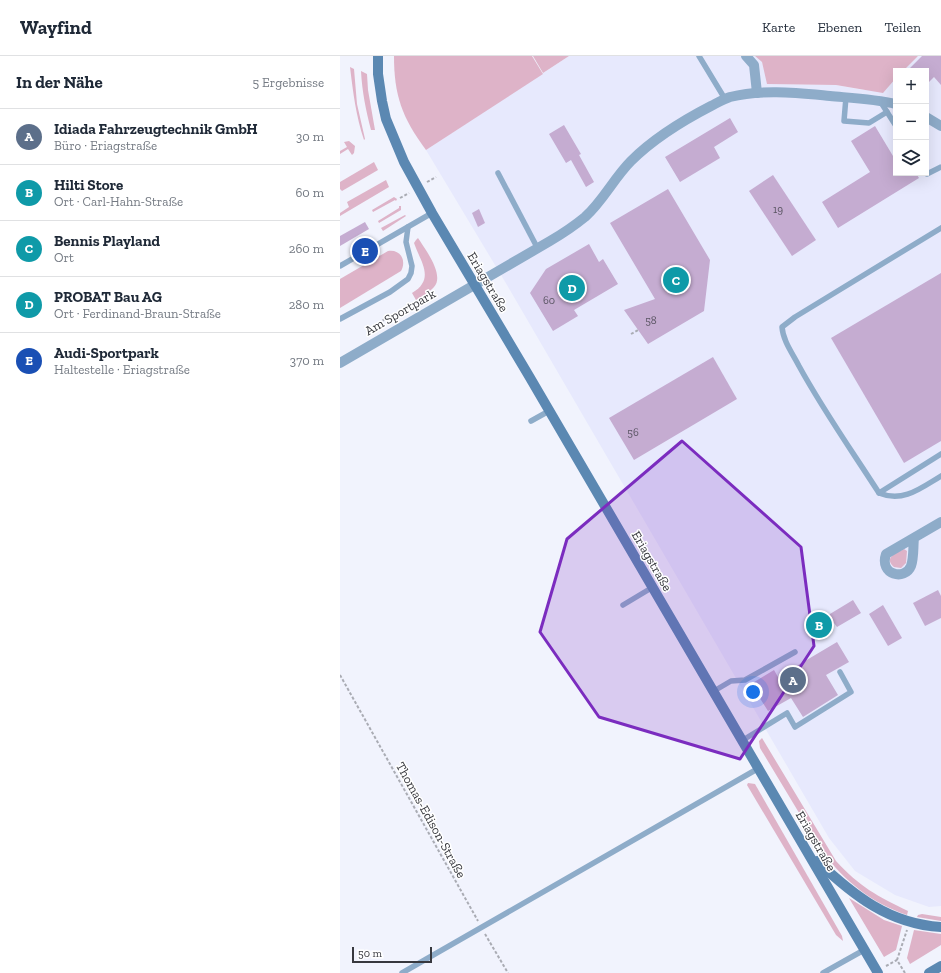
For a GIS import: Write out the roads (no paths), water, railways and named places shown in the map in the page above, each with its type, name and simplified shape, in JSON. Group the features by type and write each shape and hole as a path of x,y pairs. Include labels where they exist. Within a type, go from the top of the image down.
{"street":[{"name":"Eriagstraße","path":"378,56 378,74 386,119 404,162 432,214 653,587 878,973"},
{"path":"746,56 754,65 757,92"},
{"name":"Am Sportpark","path":"340,363 538,249 570,228 585,216 603,197 622,170 644,148 661,135 692,116 725,99 757,92 846,97 893,103"},
{"path":"929,119 941,126"},
{"path":"914,538 941,522"},
{"path":"809,855 861,900 893,916 910,922 941,927"},
{"path":"929,973 941,966"}],"lane":[{"path":"699,56 725,99"},
{"path":"846,97 844,121 869,123 887,112"},
{"path":"880,101 893,121"},
{"path":"929,173 941,167"},
{"path":"498,173 538,249"},
{"path":"340,266 432,214"},
{"path":"340,319 396,288 408,279 412,266 406,242 408,227"},
{"path":"941,228 782,327 782,334 818,400 879,492 887,496 902,496 912,493 941,476"},
{"path":"531,421 549,411"},
{"path":"879,492 941,454"},
{"path":"623,605 653,587"},
{"path":"714,691 731,681 745,680 795,652"},
{"path":"742,740 787,713 795,726 851,692 840,672"},
{"path":"402,973 481,926 497,919 759,768"},
{"path":"823,973 864,950"}],"place":[{"name":"Audi-Sportpark","path":"365,251"},
{"name":"Bennis Playland","path":"676,280"},
{"name":"PROBAT Bau AG","path":"572,288"},
{"name":"Hilti Store","path":"819,625"},
{"name":"Idiada Fahrzeugtechnik GmbH","path":"793,680"}]}
